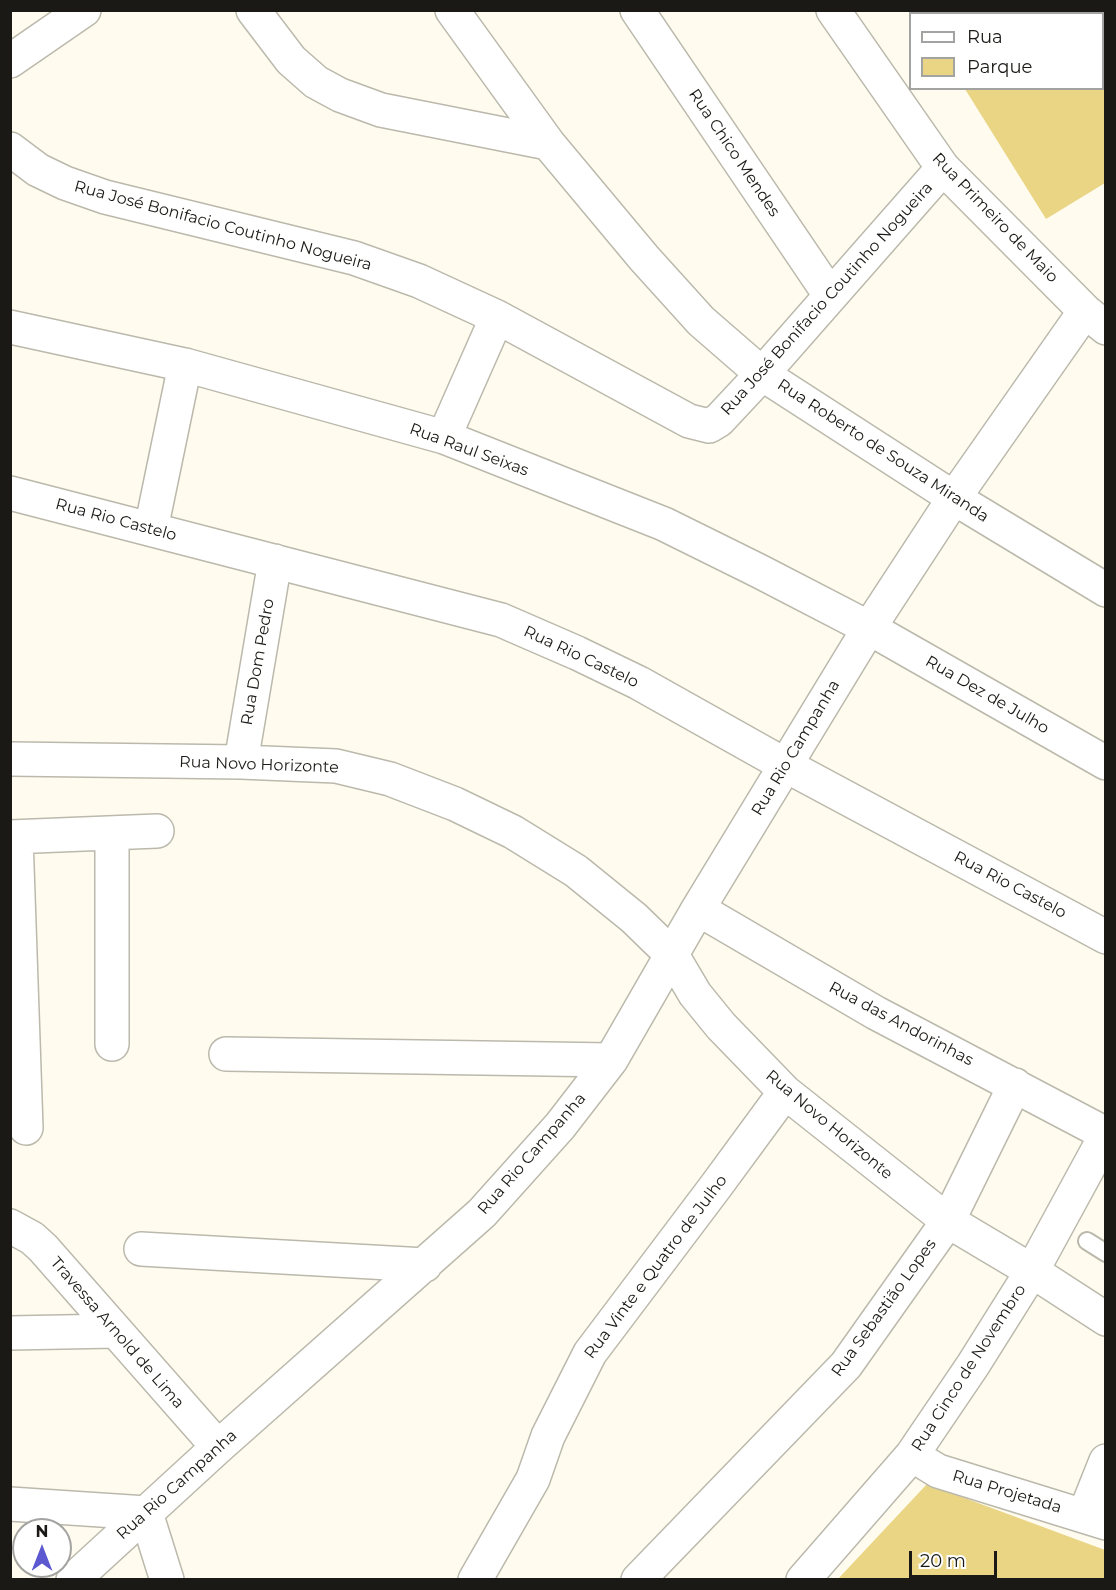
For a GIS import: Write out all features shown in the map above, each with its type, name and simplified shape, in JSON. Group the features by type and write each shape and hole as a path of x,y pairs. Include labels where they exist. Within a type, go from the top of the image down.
{"street":[{"path":"253,10 291,60 316,82 340,95 381,110 548,143"},
{"name":"Rua Roberto de Souza Miranda","path":"452,10 548,143 644,258 701,321 762,374 954,498 1106,590"},
{"name":"Rua Chico Mendes","path":"637,10 830,295"},
{"name":"Rua Primeiro de Maio","path":"833,10 943,168 1095,320"},
{"path":"10,61 80,11"},
{"name":"Rua José Bonifacio Coutinho Nogueira","path":"10,149 38,171 105,197 354,258 419,281 497,317 689,421 709,426 719,420 762,374 943,168"},
{"path":"444,437 497,317"},
{"name":"Rua Rio Campanha","path":"73,1580 218,1447 482,1213 560,1126 611,1060 785,765 869,628 954,498 1095,320"},
{"name":"Rua Raul Seixas","path":"10,327 185,365 444,437 664,524 869,628"},
{"path":"151,529 185,365"},
{"name":"Rua Rio Castelo","path":"10,493 501,620 639,683 785,765 1106,937"},
{"name":"Rua Dom Pedro","path":"241,762 275,561"},
{"name":"Rua Dez de Julho","path":"869,628 1106,763"},
{"name":"Rua Novo Horizonte","path":"10,759 241,762 336,766 390,779 455,804 513,832 576,871 634,918 672,955 702,1002 721,1026 785,1092 948,1221 1106,1319"},
{"path":"26,1128 13,837 157,831"},
{"path":"112,833 112,1044"},
{"name":"Rua das Andorinhas","path":"698,909 876,1013 1106,1134"},
{"path":"226,1054 611,1060"},
{"name":"Rua Sebastião Lopes","path":"638,1580 846,1365 948,1221 1015,1085"},
{"name":"Rua Vinte e Quatro de Julho","path":"475,1580 533,1479 548,1436 590,1353 785,1092"},
{"name":"Rua Cinco de Novembro","path":"803,1580 912,1455 974,1365 1032,1271 1106,1134"},
{"name":"Travessa Arnold de Lima","path":"10,1226 32,1238 43,1248 218,1447"},
{"path":"141,1249 424,1265"},
{"path":"10,1334 115,1331"},
{"name":"Rua Projetada","path":"912,1455 938,1471 1095,1519"},
{"path":"1095,1519 1106,1461"},
{"path":"10,1504 146,1512 167,1580"}],"lane":[{"path":"1087,1241 1106,1253"}],"green space":[{"path":"1105,11 1105,183 1046,219 966,90 1104,90 1104,12 918,12"},
{"path":"927,1484 1105,1550 1105,1579 837,1580"}]}
